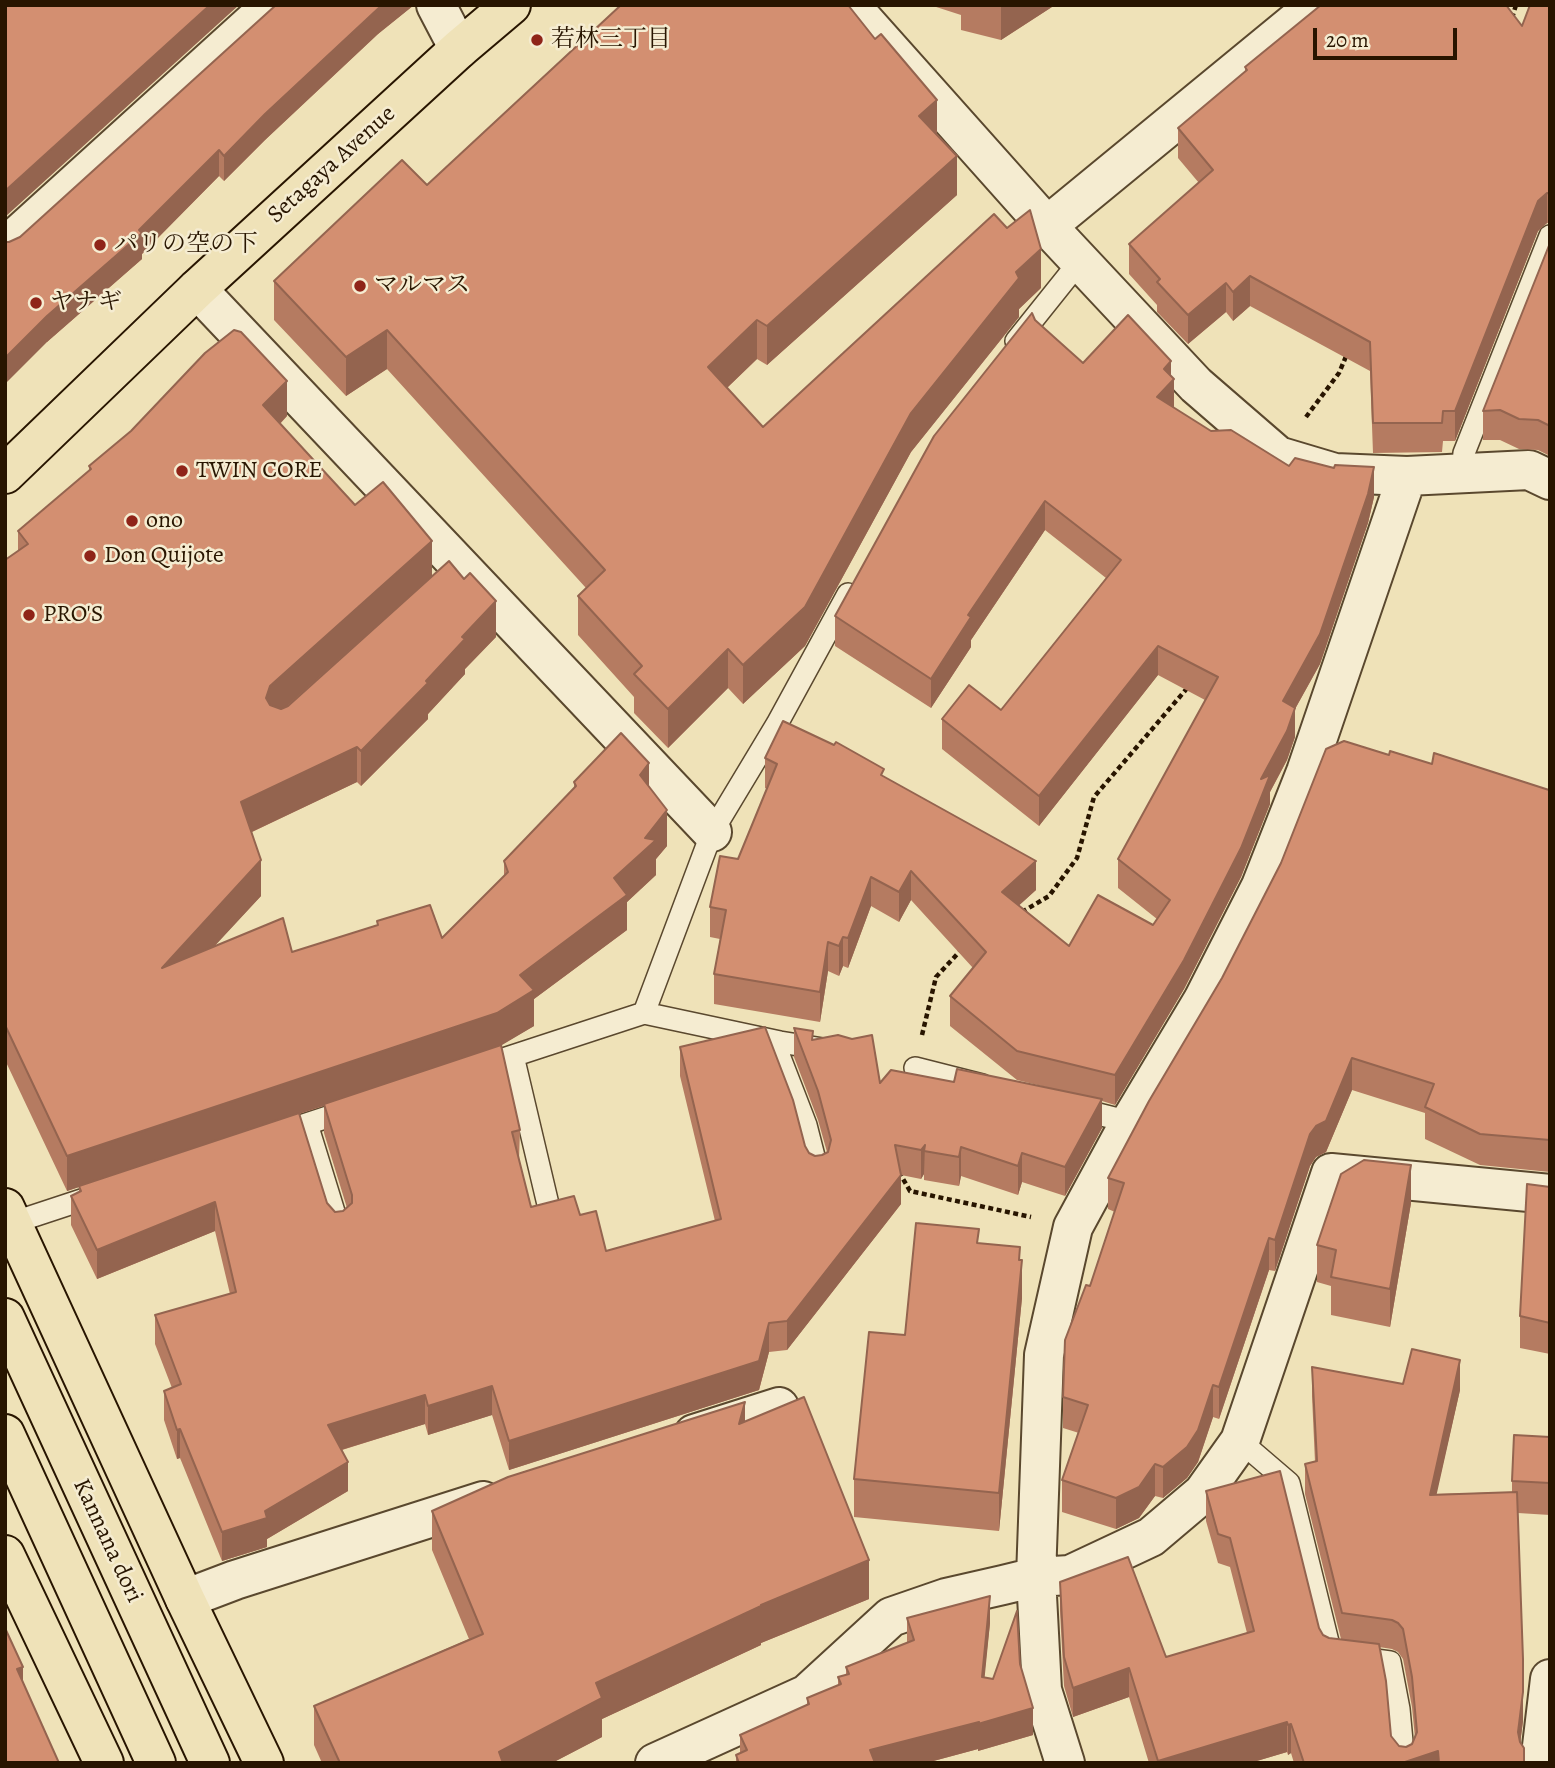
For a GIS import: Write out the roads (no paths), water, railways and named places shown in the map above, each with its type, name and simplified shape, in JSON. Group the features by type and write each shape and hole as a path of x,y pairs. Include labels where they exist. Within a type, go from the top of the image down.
{"main road":[{"name":"Setagaya Avenue","path":"5,474 197,289 459,49 511,5"},
{"path":"9,1216 185,1599 264,1763"},
{"name":"Kannana dori","path":"5,1318 210,1763"},
{"name":"Kannana dori","path":"5,1434 156,1763"},
{"path":"5,1555 14,1598 104,1763"}],"street":[{"path":"5,247 272,5"},
{"path":"436,5 459,49"},
{"path":"850,5 1046,226 1196,385 1278,456 1335,473 1406,476 1529,470 1550,480"},
{"path":"1046,226 1316,5"},
{"path":"197,289 456,572 712,832"},
{"path":"1065,1763 1042,1690 1036,1577 1044,1354 1073,1227 1130,1122 1203,1000 1261,886 1306,772 1406,476"},
{"path":"655,1763 704,1752 807,1694 891,1617 946,1598 1036,1577 1070,1575 1152,1537 1203,1493 1240,1441 1331,1173 1550,1194"},
{"path":"659,1445 779,1407"},
{"path":"185,1599 235,1580 513,1491"},
{"path":"1540,1763 1550,1679"}],"lane":[{"path":"1462,474 1464,453 1550,236"},
{"path":"1007,352 1080,261"},
{"path":"644,1013 712,832 783,727 857,579"},
{"path":"461,1073 644,1013 780,1042 839,1051"},
{"path":"780,1042 777,1050 806,1125 818,1172"},
{"path":"513,1056 551,1217"},
{"path":"915,1068 995,1088"},
{"path":"1049,1101 1130,1122"},
{"path":"255,1141 371,1102"},
{"path":"307,1124 339,1228"},
{"path":"9,1216 111,1190"},
{"path":"1240,1441 1289,1483 1331,1654 1390,1662 1399,1709 1404,1763"}],"place":[{"name":"若林三丁目","path":"537,40"},
{"name":"パリの空の下","path":"100,245"},
{"name":"マルマス","path":"360,286"},
{"name":"ヤナギ","path":"36,303"},
{"name":"TWIN CORE","path":"182,471"},
{"name":"ono","path":"132,521"},
{"name":"Don Quijote","path":"90,556"},
{"name":"PRO'S","path":"29,615"}]}
